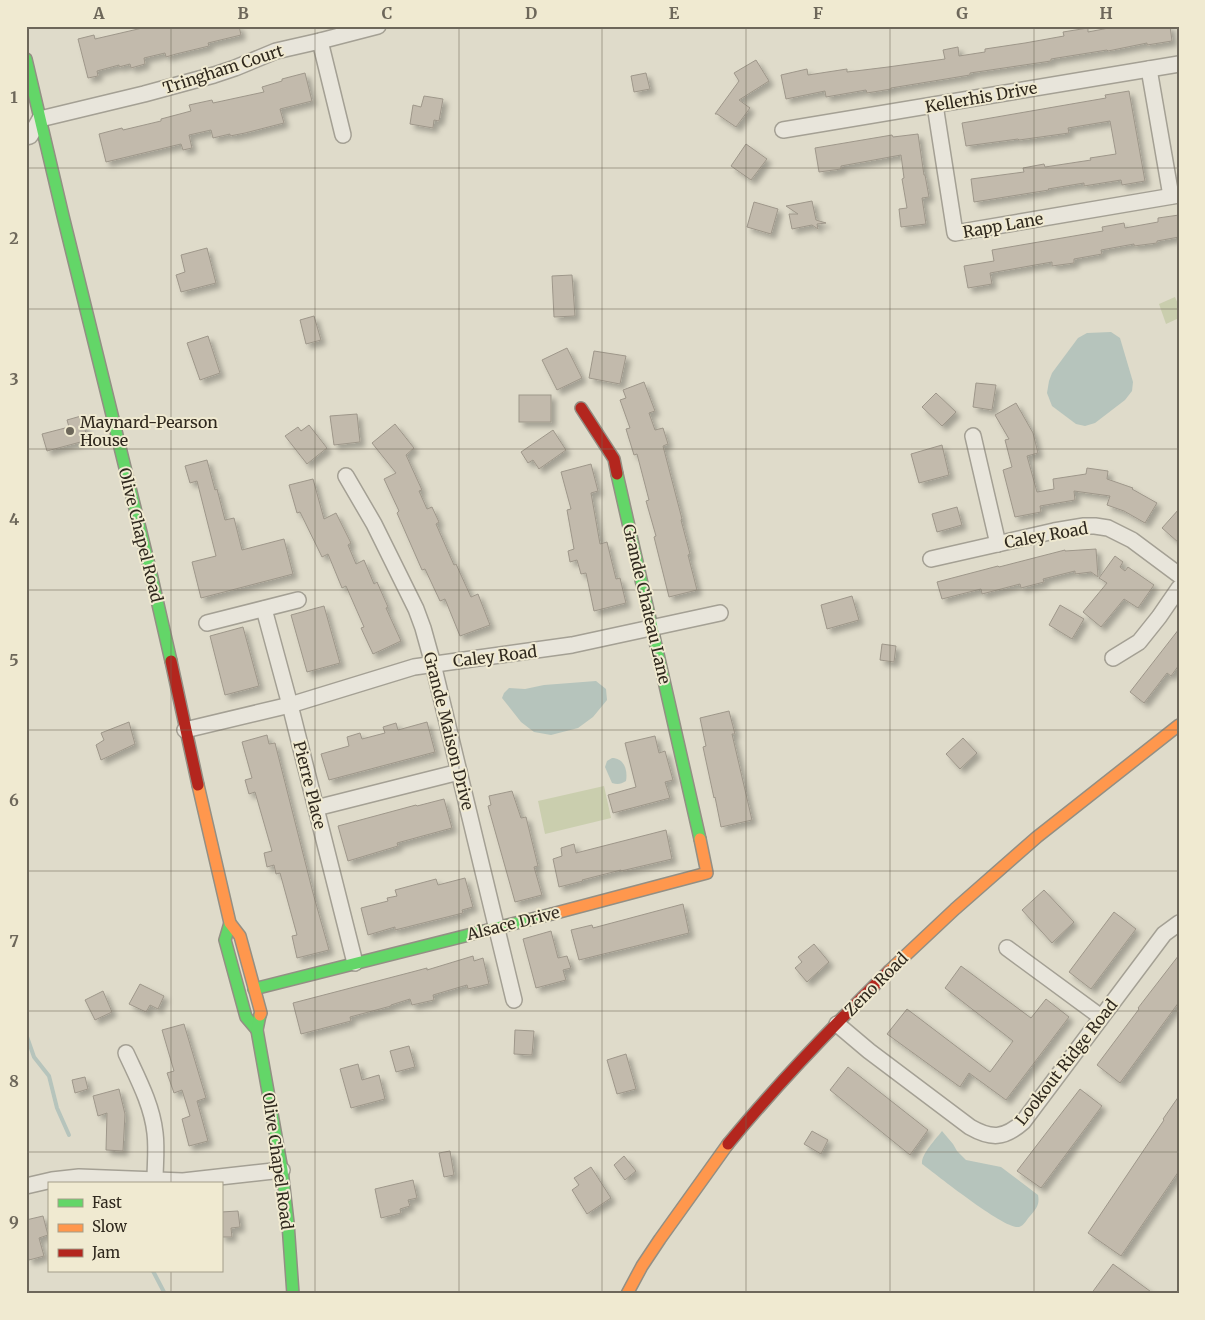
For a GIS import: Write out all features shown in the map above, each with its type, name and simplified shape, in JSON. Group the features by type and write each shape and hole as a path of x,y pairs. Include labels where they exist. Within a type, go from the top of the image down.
{"street":[{"name":"Tringham Court","path":"40,119 214,75 276,51 378,26"},
{"path":"320,41 343,135"},
{"name":"Olive Chapel Road","path":"26,59 62,216 149,566 230,923 240,936 260,1013 257,1030 282,1170 293,1294"},
{"name":"Kellerhis Drive","path":"783,130 1179,64"},
{"path":"1149,69 1175,195"},
{"name":"Rapp Lane","path":"935,105 955,233 1175,195"},
{"path":"26,111 40,119 30,136 26,138"},
{"name":"Grande Chateau Lane","path":"581,408 614,459 693,808"},
{"path":"973,436 998,544"},
{"name":"Grande Maison Drive","path":"346,476 374,524 416,609 423,628 514,1000"},
{"name":"Caley Road","path":"931,559 1072,527 1095,526 1108,528 1132,540 1179,575"},
{"path":"1113,658 1139,642 1179,588"},
{"path":"207,622 298,600"},
{"name":"Pierre Place","path":"264,609 355,962"},
{"name":"Caley Road","path":"185,730 290,705 414,667 563,647 720,613"},
{"name":"Zeno Road","path":"626,1294 659,1240 727,1146 837,1024 902,959 988,878 1081,801 1179,725"},
{"path":"316,808 459,772"},
{"name":"Alsace Drive","path":"254,989 707,873 693,808"},
{"name":"Olive Chapel Road","path":"230,923 225,940 246,1018 257,1030"},
{"name":"Lookout Ridge Road","path":"837,1024 869,1051 970,1127 993,1136 1011,1131 1023,1122 1164,934 1179,923"},
{"path":"1007,948 1101,1017"},
{"path":"126,1052 148,1102 154,1122 156,1136 155,1180"},
{"path":"26,1186 69,1178 191,1181 282,1170"}],"green space":[{"path":"1175,297 1179,306 1179,318 1166,324 1159,304"},
{"path":"604,786 611,818 545,834 538,801"}],"shaded area":[{"path":"1111,332 1120,338 1133,382 1132,391 1125,400 1095,423 1085,426 1076,424 1052,406 1047,393 1052,373 1078,338 1087,333"},
{"path":"596,681 606,689 607,700 593,717 578,728 551,735 534,732 521,722 502,698 509,688 525,689 544,685"},
{"path":"612,758 620,760 624,765 626,781 616,784 612,783 605,767 607,761"},
{"path":"942,1131 966,1160 1001,1167 1038,1195 1037,1207 1022,1225 1019,1227 1011,1226 1000,1220 922,1164 926,1151"}],"building":[{"path":"151,26 239,26 241,35 208,43 209,46 166,57 165,53 144,58 145,64 131,68 130,64 97,71 98,76 88,78 78,39 94,35 95,39"},
{"path":"1119,26 1170,26 1172,41 1147,45 1147,43 1051,59 1051,61 970,73 970,75 867,93 866,90 826,97 825,91 786,99 781,75 807,69 808,75 847,69 847,72 945,59 943,50 958,47 959,56 985,52 985,49 1064,36 1063,32 1088,28 1088,32"},
{"path":"756,60 769,81 739,100 750,108 736,127 715,114 739,81 734,73"},
{"path":"305,73 312,101 280,109 284,123 245,133 213,138 211,130 189,135 192,148 183,150 181,144 106,162 99,134 161,121 161,119 191,111 189,105 212,100 213,103 264,92 262,87"},
{"path":"646,73 650,89 634,92 631,76"},
{"path":"1129,91 1145,181 1122,185 1121,180 1084,186 1084,183 974,202 971,179 1024,172 1023,168 1044,164 1045,167 1116,154 1110,121 1068,128 1069,133 966,146 962,123 1106,98 1105,95"},
{"path":"424,96 443,99 439,121 434,120 433,128 410,124 413,105 421,107"},
{"path":"918,134 929,197 922,198 926,224 901,227 899,209 907,208 902,179 904,178 901,155 841,166 841,169 819,172 815,148 892,135 893,137"},
{"path":"746,144 767,159 751,180 731,166"},
{"path":"812,201 816,220 826,223 817,224 818,229 812,225 792,229 789,214 798,214 786,206"},
{"path":"754,202 778,209 771,234 747,227"},
{"path":"1179,215 1179,237 1157,241 1157,243 1134,246 1134,244 1101,250 1102,254 1074,259 1074,263 1052,266 1052,262 990,273 992,284 968,288 964,266 994,261 992,250 1103,231 1102,227 1124,223 1125,228 1158,222 1158,218"},
{"path":"207,248 216,283 181,292 176,275 185,272 181,255"},
{"path":"572,275 575,316 554,317 552,276"},
{"path":"314,316 321,340 306,344 300,320"},
{"path":"208,336 220,373 200,380 187,343"},
{"path":"567,348 582,378 557,390 542,360"},
{"path":"594,351 626,356 620,384 589,378"},
{"path":"644,382 655,411 649,413 655,430 663,428 668,444 663,446 682,519 690,554 688,555 697,590 669,597 654,537 656,536 646,501 649,500 637,454 634,455 626,429 630,428 620,400 626,398 623,390"},
{"path":"976,383 996,385 992,410 973,407"},
{"path":"936,393 956,412 942,426 922,407"},
{"path":"519,395 551,395 551,422 519,422"},
{"path":"1016,403 1033,433 1038,453 1027,456 1037,492 1054,489 1053,479 1086,474 1087,468 1108,471 1107,479 1133,488 1157,503 1145,523 1124,511 1107,505 1110,496 1074,491 1075,500 1040,506 1041,512 1015,517 1003,470 1012,467 1005,440 1009,439 995,415"},
{"path":"357,414 360,442 334,445 330,416"},
{"name":"Maynard-Pearson House","path":"81,416 88,440 47,451 42,434 69,427 67,420"},
{"path":"395,424 414,448 406,455 422,490 419,491 427,509 432,507 439,522 436,524 454,565 456,564 471,597 478,594 490,625 460,636 445,599 440,601 425,569 422,570 397,513 399,511 384,479 396,473 372,443"},
{"path":"309,425 327,448 307,464 285,436 298,427 301,431"},
{"path":"553,430 566,450 539,469 533,460 528,463 521,452"},
{"path":"942,445 949,475 919,483 911,454"},
{"path":"207,460 225,520 234,518 242,550 284,539 293,574 201,598 192,562 216,556 197,481 190,483 185,466"},
{"path":"591,464 598,491 591,493 600,544 607,542 616,579 620,578 626,603 594,611 586,573 581,574 577,560 570,562 568,551 574,549 567,510 571,509 561,472"},
{"path":"313,479 324,519 336,513 351,543 348,545 356,564 364,560 374,584 377,582 401,641 373,654 361,628 364,627 346,586 342,588 328,554 322,557 300,512 297,513 289,485"},
{"path":"957,507 962,525 937,532 932,514"},
{"path":"1179,509 1179,543 1162,528"},
{"path":"1096,549 1098,577 1091,572 1075,574 1075,571 1043,579 1044,582 1021,588 1020,584 982,594 981,589 942,599 937,582 1065,550"},
{"path":"1115,556 1123,562 1120,567 1125,571 1128,567 1154,585 1138,608 1124,599 1101,627 1083,612 1107,583 1099,578"},
{"path":"852,596 859,620 827,629 821,605"},
{"path":"1060,605 1084,619 1072,639 1049,625"},
{"path":"324,606 340,663 307,672 291,615"},
{"path":"243,627 259,686 225,695 210,636"},
{"path":"1179,629 1179,665 1171,676 1167,673 1144,703 1130,692"},
{"path":"882,644 896,646 894,662 880,660"},
{"path":"729,711 735,734 732,734 752,820 721,827 703,747 706,746 700,718"},
{"path":"129,722 135,744 101,760 96,745 104,740 101,733"},
{"path":"427,722 435,752 329,780 321,754 349,746 347,737 360,733 362,739 385,733 383,727 396,723 398,730"},
{"path":"267,735 269,744 275,743 329,950 297,958 292,936 297,935 280,873 276,874 274,865 267,867 264,853 272,851 255,792 249,794 245,780 252,778 242,742"},
{"path":"655,736 659,753 665,751 673,780 665,782 670,798 613,813 608,795 636,787 625,743"},
{"path":"963,738 977,753 960,769 946,754"},
{"path":"512,791 521,818 526,817 538,866 534,867 542,895 515,902 488,806 491,805 489,796"},
{"path":"444,799 452,828 397,843 398,846 348,861 338,826"},
{"path":"666,830 672,859 621,870 559,887 553,859 562,856 561,848 574,844 576,853"},
{"path":"465,878 473,907 462,910 463,913 395,930 395,927 368,935 361,908 388,901 387,898 397,896 395,890 436,879 438,885"},
{"path":"1044,890 1074,922 1052,943 1022,910"},
{"path":"683,904 689,933 579,960 571,930 592,925 593,928"},
{"path":"1114,912 1136,929 1091,989 1069,972"},
{"path":"551,931 558,958 567,956 571,968 563,970 566,980 536,988 523,939"},
{"path":"814,944 829,962 807,982 795,968 802,962 798,957"},
{"path":"1179,955 1179,1002 1120,1083 1097,1065"},
{"path":"473,956 474,961 483,958 489,984 468,989 467,985 433,995 434,1000 412,1005 410,999 350,1017 351,1021 301,1034 293,1003 427,968 427,970"},
{"path":"961,966 1031,1018 1046,999 1069,1017 1006,1100 969,1073 960,1087 887,1034 907,1009 990,1072 1013,1041 945,988"},
{"path":"140,984 164,996 158,1009 150,1005 146,1012 129,1004"},
{"path":"103,991 112,1012 95,1020 85,1000"},
{"path":"184,1024 206,1098 197,1101 208,1141 189,1146 182,1119 190,1116 182,1090 174,1093 167,1073 174,1071 162,1030"},
{"path":"515,1030 534,1031 532,1055 514,1054"},
{"path":"409,1046 415,1067 396,1072 390,1051"},
{"path":"626,1054 636,1089 617,1094 607,1060"},
{"path":"358,1064 362,1080 379,1075 385,1099 351,1108 340,1069"},
{"path":"848,1067 928,1130 910,1155 830,1090"},
{"path":"85,1077 88,1089 75,1093 72,1080"},
{"path":"119,1089 125,1114 123,1151 106,1150 107,1113 98,1116 93,1096"},
{"path":"1080,1089 1102,1106 1041,1188 1017,1171"},
{"path":"1179,1096 1179,1171 1121,1256 1088,1233"},
{"path":"812,1131 828,1140 821,1154 804,1144"},
{"path":"450,1151 454,1175 444,1177 439,1153"},
{"path":"624,1156 636,1171 625,1180 614,1165"},
{"path":"591,1167 611,1198 587,1214 572,1190 579,1185 574,1178"},
{"path":"413,1180 417,1198 408,1200 410,1206 400,1209 401,1213 381,1218 375,1189"},
{"path":"238,1211 240,1227 231,1228 232,1237 222,1237 222,1212"},
{"path":"43,1216 48,1235 39,1238 44,1256 29,1260 26,1249 26,1220"},
{"path":"1113,1264 1154,1294 1091,1294"}],"waterway":[{"path":"26,1034 34,1057 49,1076 57,1108 69,1135"},
{"path":"154,1272 165,1294"}],"traffic: fast":[{"path":"26,59 171,661"},
{"path":"617,474 700,839"},
{"path":"254,989 552,914"},
{"path":"230,923 225,940 246,1017 257,1030"},
{"path":"260,1015 257,1030 282,1170 293,1294"}],"traffic: slow":[{"path":"889,971 955,909 1037,837 1179,725"},
{"path":"198,785 230,923 240,936 260,1015"},
{"path":"552,914 707,873 700,839"},
{"path":"627,1294 642,1266 660,1239 728,1144"}],"traffic: jam":[{"path":"581,408 614,459 617,474"},
{"path":"171,661 198,785"},
{"path":"728,1144 806,1055 889,971"}],"place":[{"name":"Maynard-Pearson House","path":"70,431"}]}
